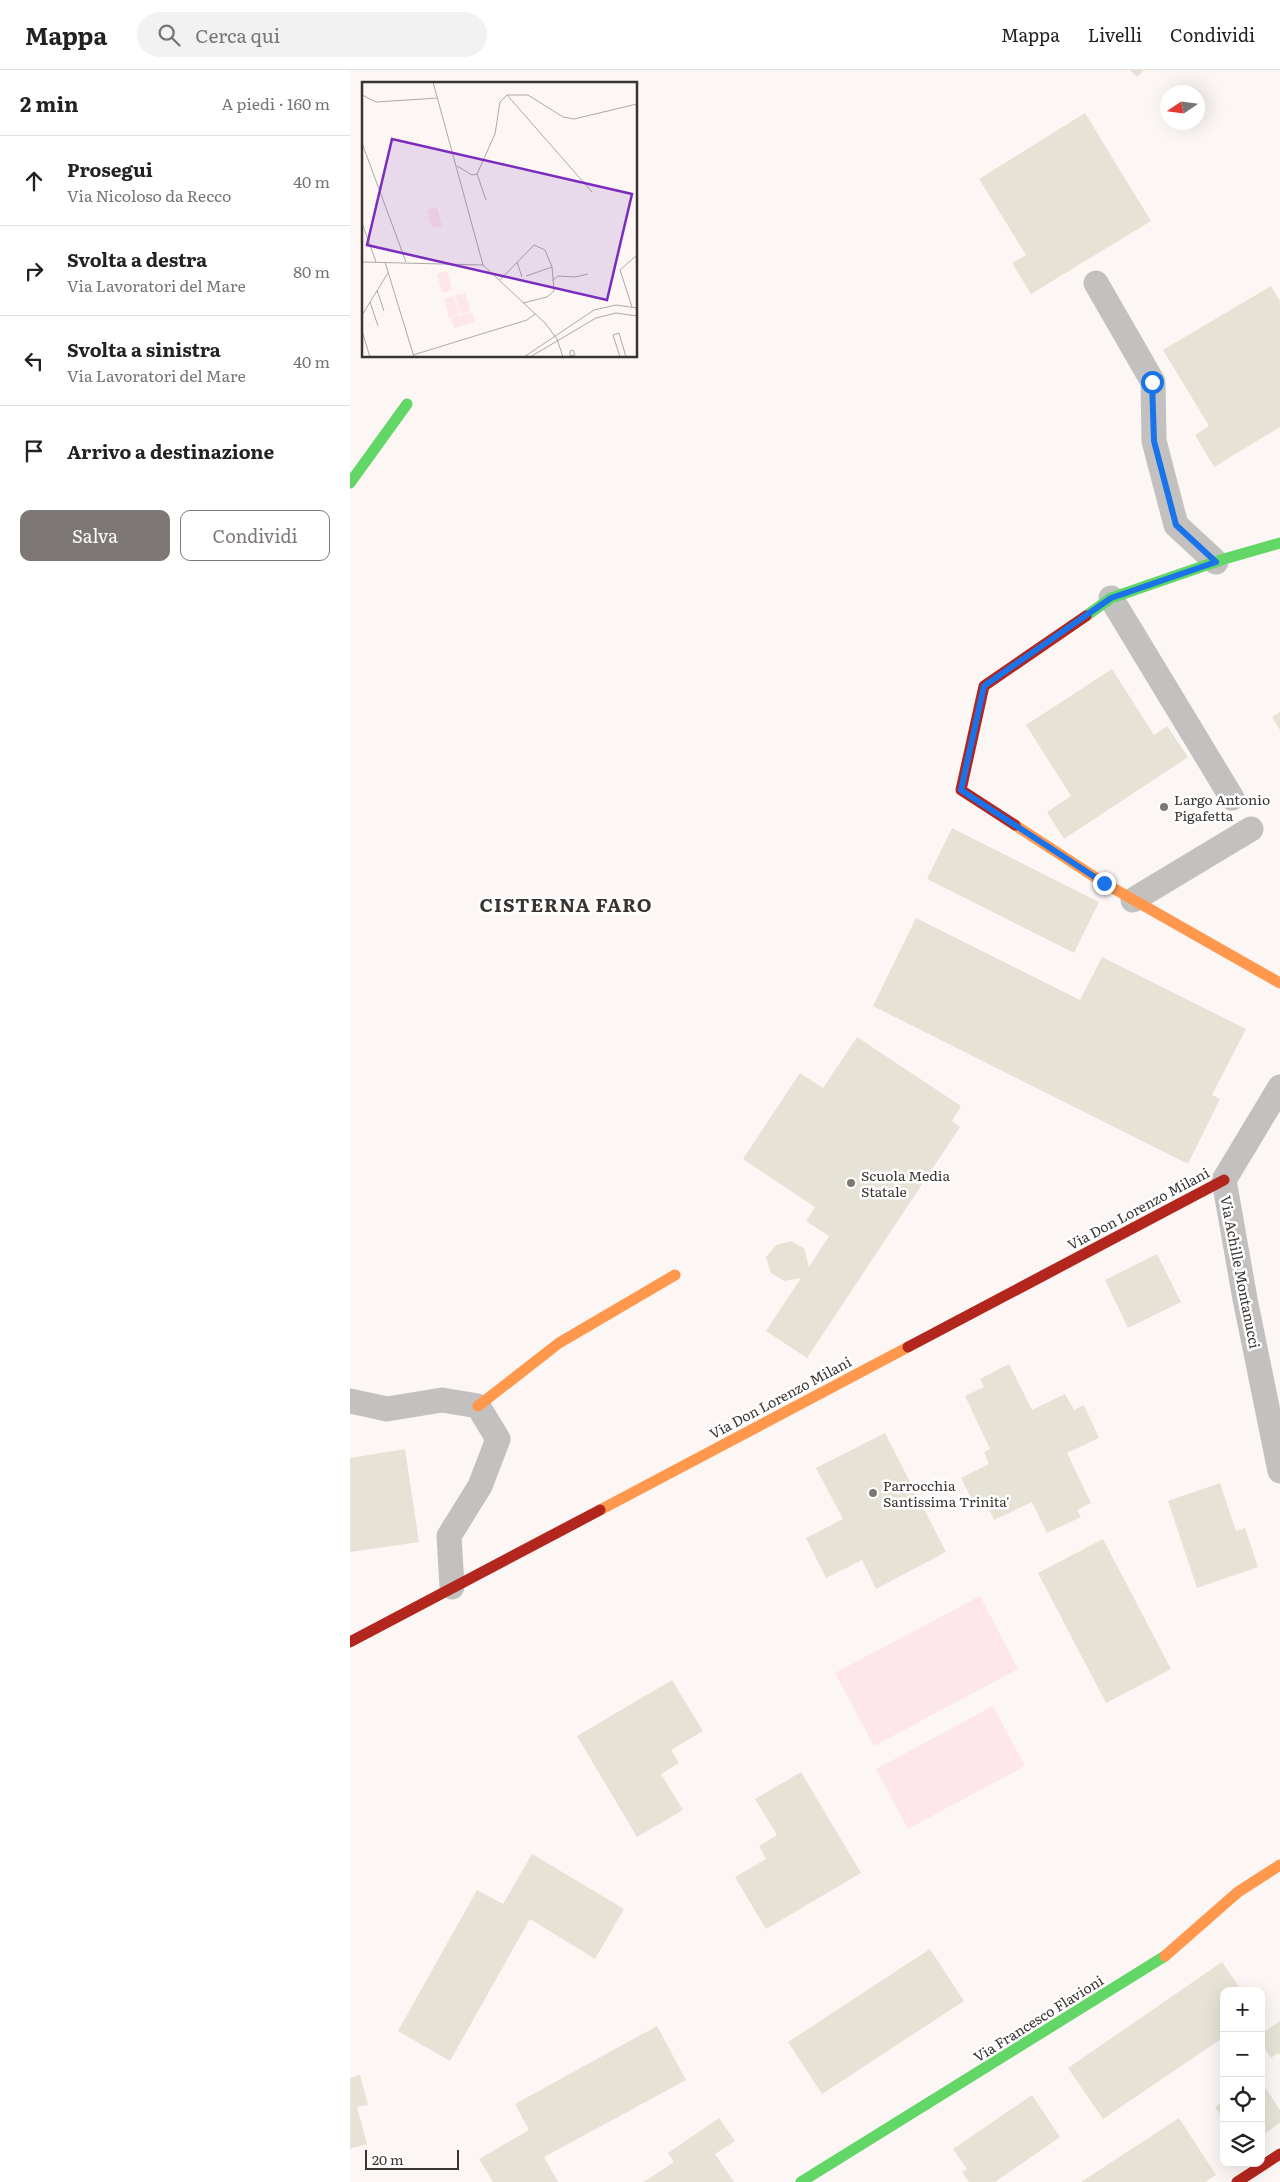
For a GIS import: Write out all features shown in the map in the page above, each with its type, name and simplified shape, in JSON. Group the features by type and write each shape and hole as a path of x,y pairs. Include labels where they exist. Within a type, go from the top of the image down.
{"street":[{"path":"1096,283 1152,382 1154,441 1176,525 1216,562"},
{"path":"350,483 407,404"},
{"path":"1280,543 1216,562 1111,598 984,686 961,790 1134,900 1280,982"},
{"path":"1111,598 1232,798"},
{"path":"1134,900 1251,830"},
{"name":"Via Achille Montanucci","path":"1280,1087 1224,1180 1245,1300 1280,1470"},
{"name":"Via Don Lorenzo Milani","path":"350,1642 1224,1180"},
{"path":"350,1401 386,1408 442,1400 478,1406 559,1343 675,1276"},
{"path":"452,1587 449,1536 480,1486 498,1439 478,1406"},
{"name":"Via Francesco Flavioni","path":"802,2182 1159,1962 1238,1892 1280,1865"},
{"path":"1236,2182 1280,2154"}],"shaded area":[{"path":"980,1596 1018,1669 874,1746 835,1673"},
{"path":"993,1706 1025,1766 908,1829 876,1769"}],"building":[{"path":"1130,70 1144,70 1137,77"},
{"path":"1085,113 1151,221 1031,294 1012,263 1026,255 979,179"},
{"path":"1271,286 1280,301 1280,427 1214,467 1195,435 1209,426 1163,350"},
{"path":"1112,669 1154,735 1167,726 1188,757 1064,839 1047,812 1071,796 1026,725"},
{"path":"1280,712 1280,730 1272,717"},
{"path":"952,828 1099,902 1074,953 927,879"},
{"path":"916,918 1080,1000 1102,957 1246,1029 1212,1095 1220,1099 1188,1164 873,1006"},
{"name":"Scuola Media Statale","path":"857,1037 961,1106 952,1121 960,1127 807,1358 766,1331 801,1278 784,1281 771,1273 766,1257 776,1245 791,1241 804,1248 809,1267 829,1236 806,1221 815,1207 743,1159 800,1073 823,1088"},
{"path":"1157,1254 1181,1302 1128,1328 1105,1280"},
{"path":"1009,1364 1032,1410 1065,1394 1074,1410 1084,1405 1099,1438 1067,1453 1091,1503 1077,1510 1081,1517 1047,1533 1032,1502 994,1520 986,1503 976,1508 961,1478 989,1464 984,1452 990,1449 965,1396 984,1387 980,1379"},
{"name":"Parrocchia Santissima Trinita'","path":"885,1433 946,1552 876,1589 862,1560 826,1578 806,1538 843,1519 816,1468"},
{"path":"405,1449 419,1542 350,1552 350,1458"},
{"path":"1220,1483 1236,1531 1245,1528 1258,1567 1197,1588 1168,1501"},
{"path":"1103,1539 1171,1669 1106,1703 1038,1573"},
{"path":"672,1680 703,1731 671,1750 679,1763 661,1774 683,1810 637,1837 577,1736"},
{"path":"801,1772 861,1873 766,1929 735,1877 766,1859 759,1846 777,1835 755,1799"},
{"path":"532,1854 624,1909 595,1959 530,1919 450,2061 398,2031 477,1890 503,1904"},
{"path":"930,1949 964,2001 822,2094 788,2042"},
{"path":"1222,1962 1239,1987 1220,1987 1220,2040 1103,2119 1068,2068"},
{"path":"1280,2021 1280,2055 1278,2053 1271,2058 1265,2049 1265,2031"},
{"path":"657,2026 686,2080 544,2157 558,2182 493,2182 479,2159 529,2130 515,2104"},
{"path":"360,2075 368,2105 357,2107 367,2144 350,2149 350,2078"},
{"path":"1265,2087 1280,2110 1280,2123 1265,2133"},
{"path":"1032,2095 1060,2137 995,2182 969,2182 962,2172 967,2169 953,2149"},
{"path":"1220,2104 1220,2114 1215,2107"},
{"path":"719,2118 735,2141 715,2154 734,2182 644,2182 674,2162 668,2153"},
{"path":"1179,2118 1216,2175 1205,2182 1081,2182"}],"traffic: fast":[{"path":"350,483 407,404"},
{"path":"1086,616 1111,598 1224,559 1280,543"},
{"path":"801,2182 1165,1956"}],"traffic: slow":[{"path":"1015,825 1104,883 1280,983"},
{"path":"478,1406 559,1343 675,1275"},
{"path":"600,1510 908,1347"},
{"path":"1165,1956 1238,1892 1280,1865"}],"traffic: jam":[{"path":"1015,825 961,790 984,686 1086,616"},
{"path":"908,1347 1224,1180"},
{"path":"350,1642 600,1510"},
{"path":"1237,2182 1280,2154"}],"place":[{"name":"Largo Antonio Pigafetta","path":"1164,807"},
{"name":"Scuola Media Statale","path":"851,1183"},
{"name":"Parrocchia Santissima Trinita'","path":"873,1493"}],"district":[{"name":"CISTERNA FARO","path":"566,904"}],"route":[{"path":"1104,883 961,790 984,686 1111,598 1216,562 1176,525 1154,441 1152,382"}]}
